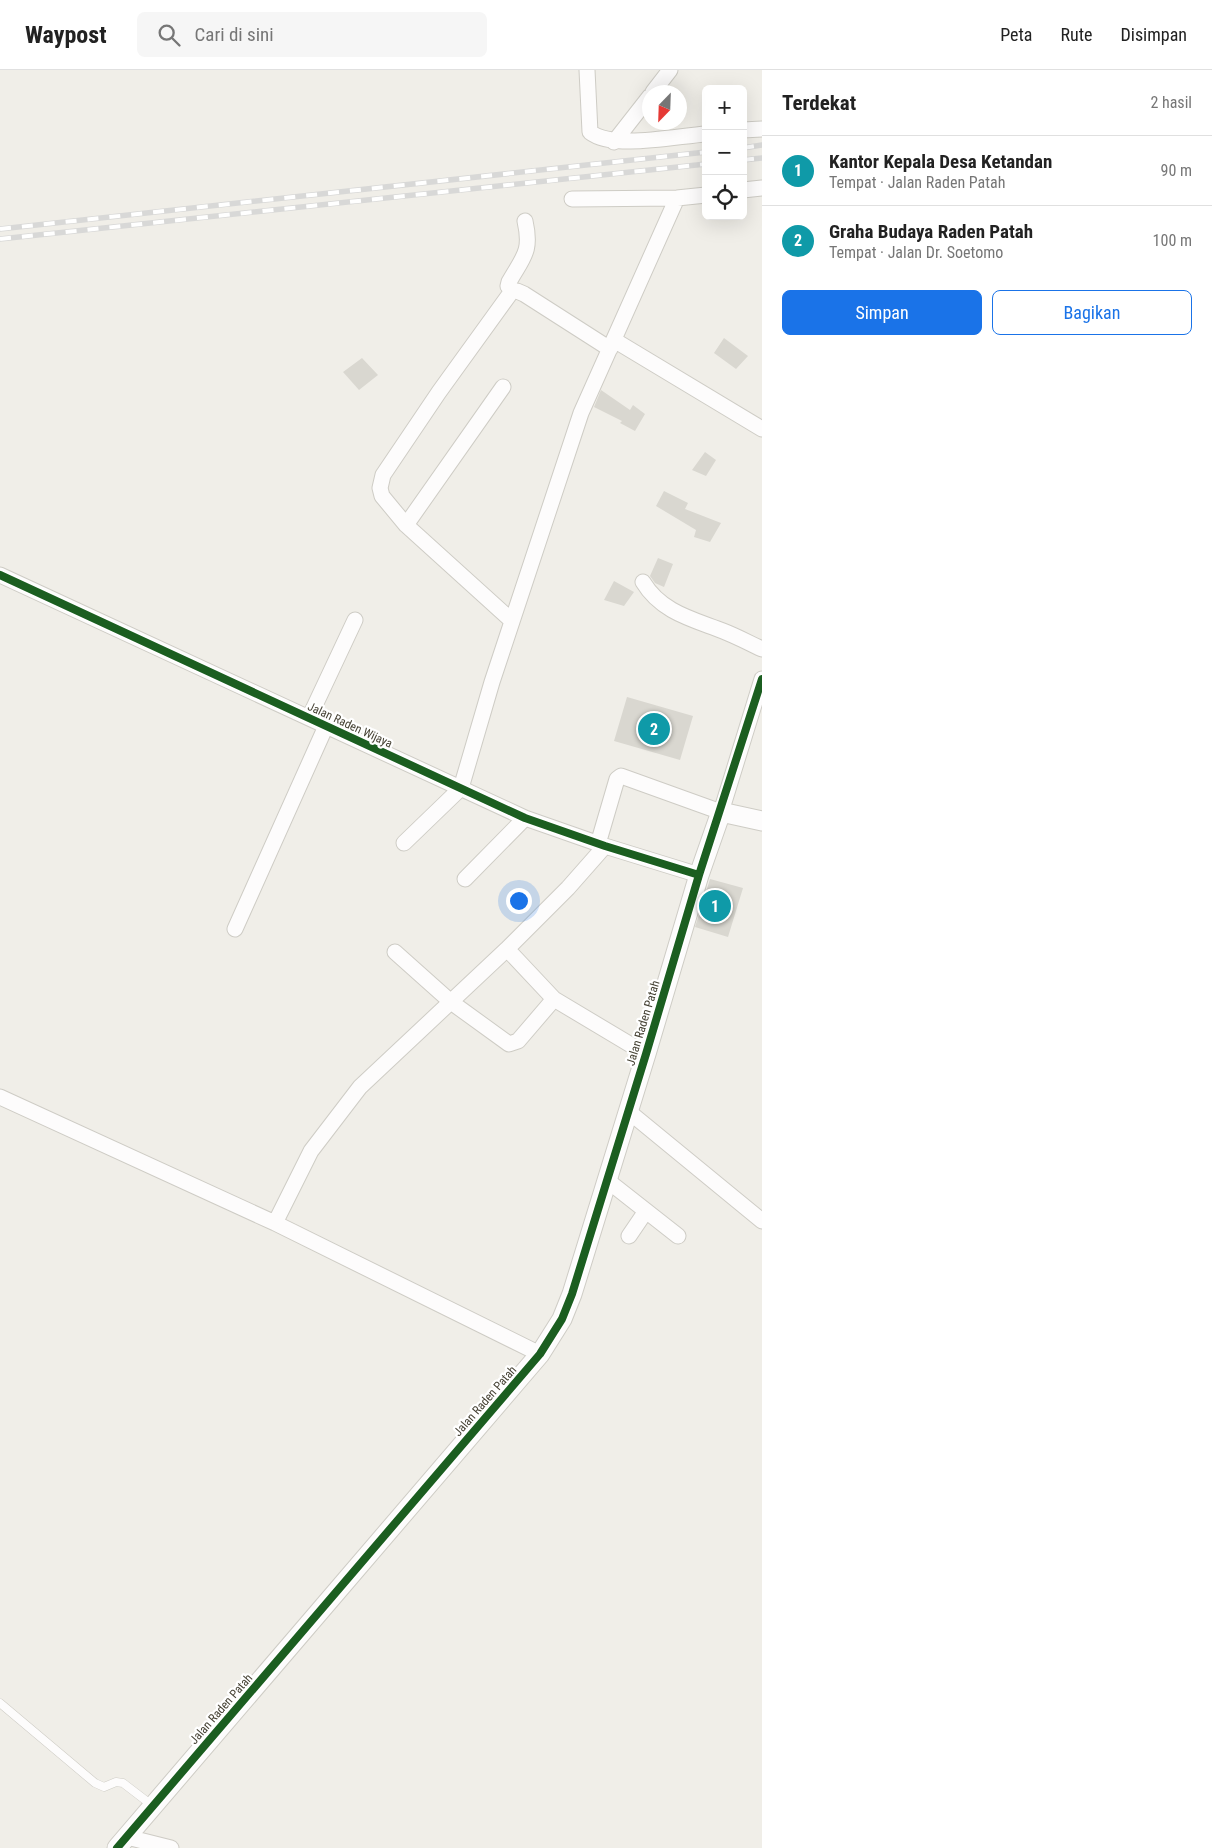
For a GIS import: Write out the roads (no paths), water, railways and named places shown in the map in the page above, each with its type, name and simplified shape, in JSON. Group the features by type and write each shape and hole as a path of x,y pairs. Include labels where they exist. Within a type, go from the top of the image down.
{"street":[{"path":"587,70 590,132 598,138 614,142 702,134"},
{"path":"658,85 670,70"},
{"path":"614,142 642,106"},
{"path":"747,130 762,129"},
{"path":"747,190 762,188"},
{"path":"572,199 677,198 702,195"},
{"path":"404,843 461,788 512,621 580,413 677,198"},
{"path":"512,292 508,286 509,282 524,260 527,251 525,221"},
{"path":"512,621 406,525 382,496 380,488 383,475 439,392 512,292 517,290 762,429"},
{"path":"406,525 502,388"},
{"name":"Jalan Raden Wijaya","path":"0,575 525,818 601,845 699,875"},
{"path":"643,582 651,596 680,616 730,634 762,649"},
{"path":"309,718 355,620"},
{"path":"721,812 762,679"},
{"path":"235,929 326,726"},
{"path":"275,1223 311,1151 360,1087 507,949 568,888 601,845 617,779 621,776 721,812 762,821"},
{"name":"Jalan Raden Patah","path":"122,1842 540,1354 562,1319 572,1294 608,1181 699,875 721,812"},
{"path":"465,879 525,818"},
{"path":"507,949 554,999 646,1054"},
{"path":"396,952 451,1002 509,1044 518,1042 554,999"},
{"path":"0,1098 275,1223 540,1354"},
{"path":"628,1111 762,1221"},
{"path":"608,1181 678,1236"},
{"path":"629,1236 646,1211"},
{"path":"122,1842 171,1848"}],"lane":[{"path":"0,1703 95,1783 104,1787 116,1782 123,1783 153,1806"}],"railway":[{"path":"747,147 762,145"},
{"path":"0,229 702,152"},
{"path":"747,160 762,158"},
{"path":"0,239 702,164"}],"place":[{"name":"Graha Budaya Raden Patah","path":"654,729"},
{"name":"Kantor Kepala Desa Ketandan","path":"715,906"}]}
